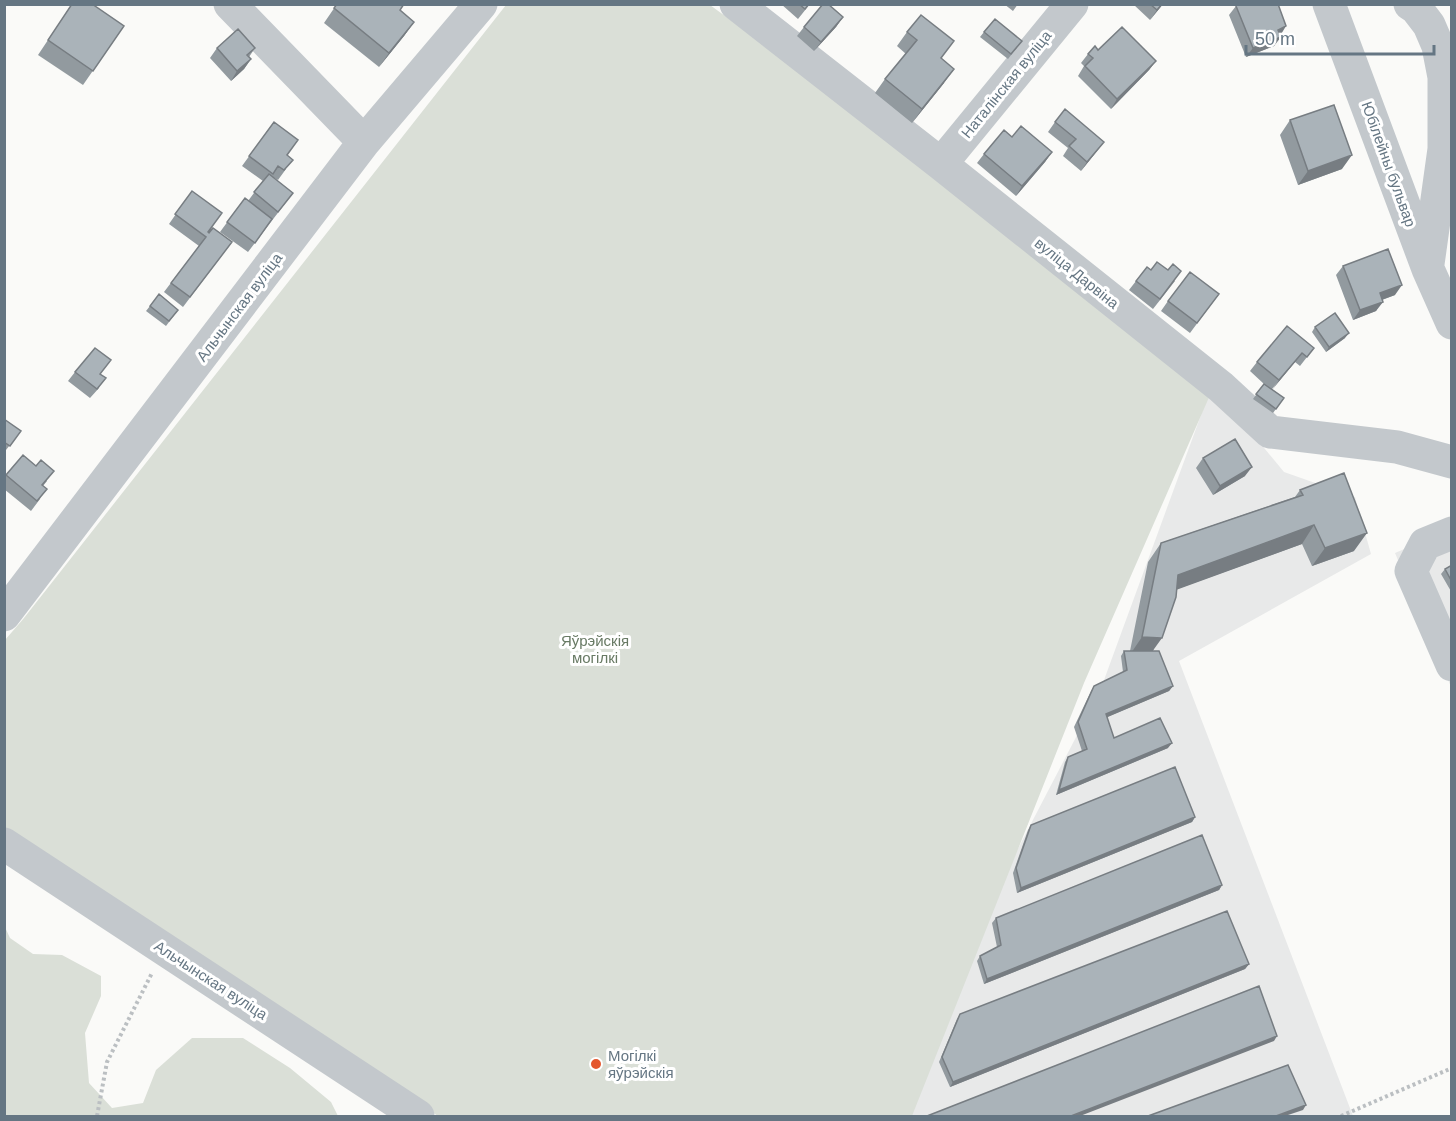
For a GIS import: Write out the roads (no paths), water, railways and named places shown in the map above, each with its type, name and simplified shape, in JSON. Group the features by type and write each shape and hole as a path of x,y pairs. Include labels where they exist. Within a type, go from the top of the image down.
{"street":[{"path":"230,4 364,142"},
{"name":"Альчынская вуліца","path":"4,615 364,142 481,4"},
{"name":"вуліца Дарвіна","path":"736,4 1221,387 1270,432 1397,447 1452,462"},
{"name":"Наталінская вуліца","path":"940,164 1072,4"},
{"path":"1410,4 1429,25 1438,46 1444,77 1444,149 1428,269"},
{"name":"Юбілейны бульвар","path":"1337,6 1428,269 1452,323"},
{"path":"1452,533 1425,544 1411,571 1452,665"},
{"name":"Альчынская вуліца","path":"4,844 418,1116"}],"place":[{"name":"Могілкі яўрэйскія","path":"596,1064"}],"park label":[{"name":"Яўрэйскія могілкі","path":"595,648"}]}
